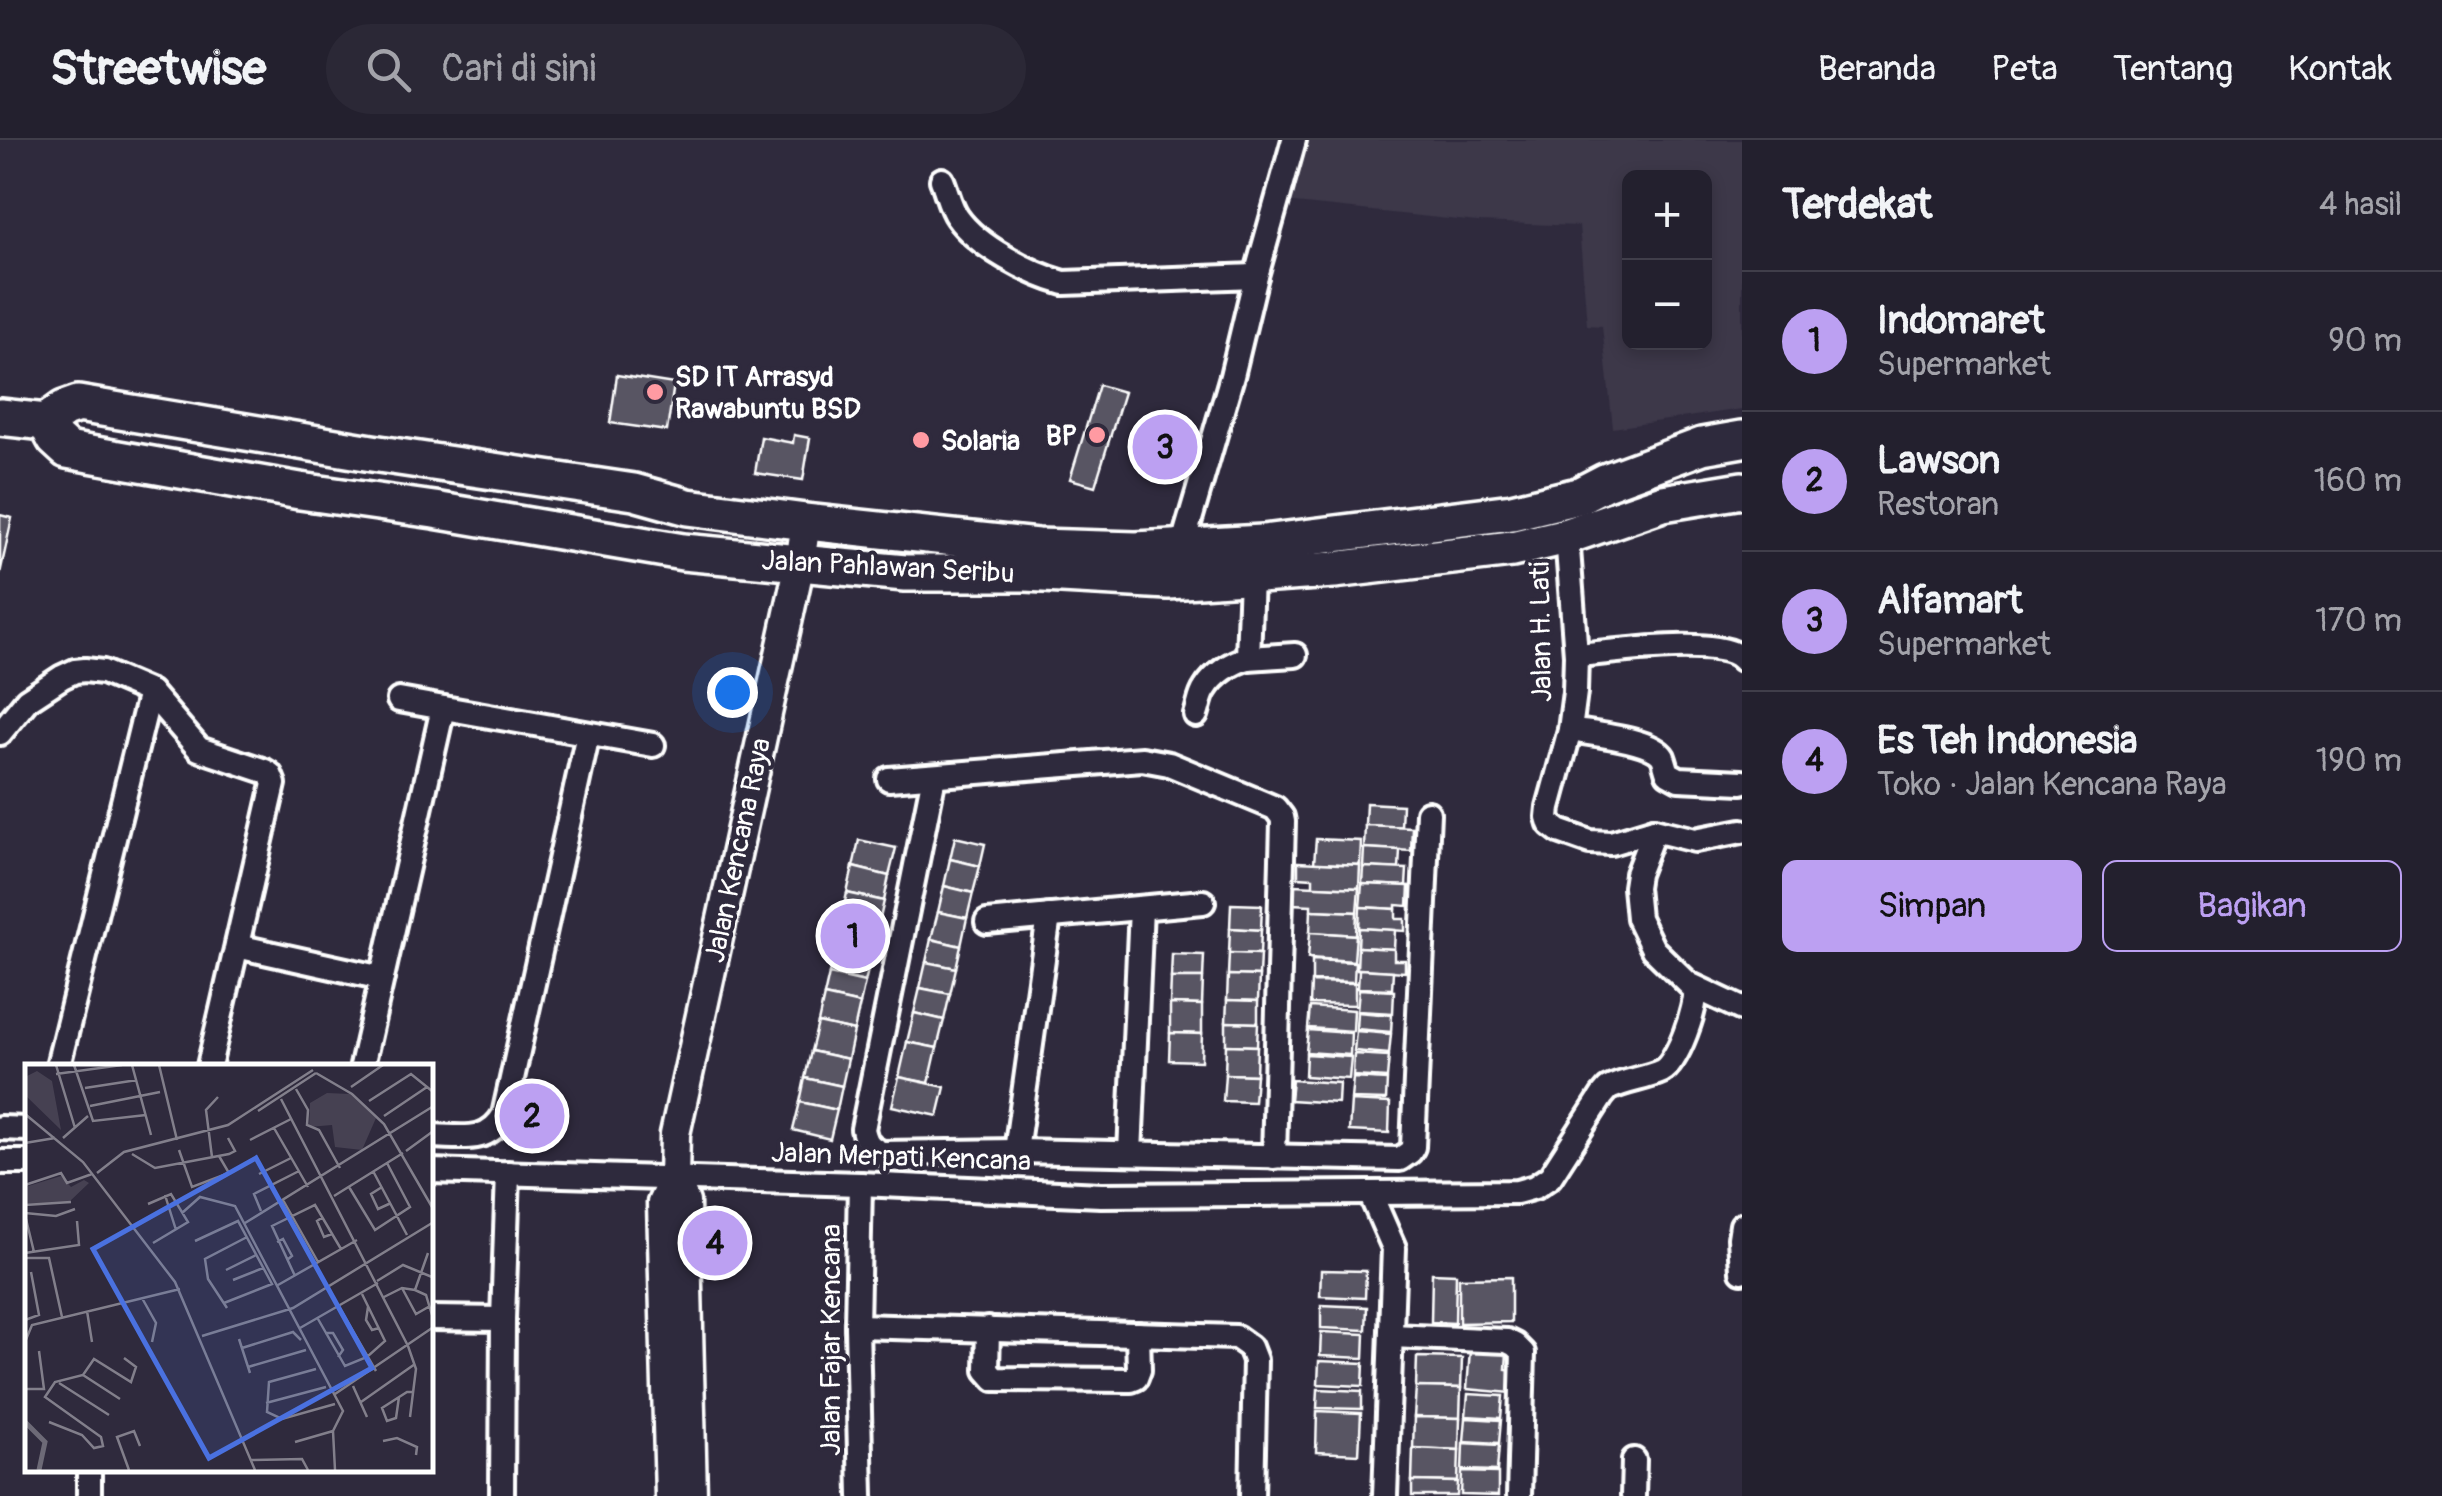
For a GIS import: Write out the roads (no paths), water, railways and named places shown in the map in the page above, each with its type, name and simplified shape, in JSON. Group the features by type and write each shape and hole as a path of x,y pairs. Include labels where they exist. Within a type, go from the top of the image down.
{"main road":[{"name":"Jalan Pahlawan Seribu","path":"0,418 46,422 78,404 372,454 634,492 688,507 1036,547 1136,550 1263,543 1454,520 1554,503 1702,446 1742,439"},
{"name":"Jalan Pahlawan Seribu","path":"46,422 67,450 300,491 683,552 905,573 1184,581 1334,570 1512,550 1663,503 1742,490"},
{"path":"1454,520 1446,541 1454,556"}],"street":[{"path":"1182,547 1294,140"},
{"path":"942,180 957,216 975,235 1003,256 1064,284 1256,276"},
{"name":"Jalan Kencana Raya","path":"692,1496 685,1202 674,1178 676,1120 806,522"},
{"name":"Jalan H. Lati","path":"1567,536 1575,692 1570,730 1549,807 1550,824 1575,838 1611,843 1654,830 1695,840 1742,831"},
{"path":"1248,658 1251,577"},
{"path":"1576,656 1706,647 1727,649 1742,659"},
{"path":"1196,715 1204,690 1236,661 1295,656"},
{"path":"0,733 26,700 75,671 103,672 150,692 199,748 265,770 273,778 209,1064"},
{"path":"58,1064 150,692"},
{"path":"399,700 653,745"},
{"path":"362,1064 443,708"},
{"path":"1570,730 1642,744 1663,758 1668,773 1678,778 1742,782"},
{"path":"432,1136 489,1134 504,1115 588,734"},
{"path":"889,779 1142,759 1169,764 1280,812 1274,1157"},
{"path":"934,776 863,1129 866,1142 882,1152 1400,1158 1410,1152 1428,813"},
{"path":"1654,830 1636,887 1638,918 1646,939 1691,984 1742,1009"},
{"path":"987,922 1203,902"},
{"path":"1130,1153 1140,908"},
{"path":"1016,1151 1049,916"},
{"path":"237,946 382,978"},
{"name":"Jalan Merpati Kencana","path":"432,1171 1101,1195 1517,1192 1536,1187 1550,1177 1608,1090 1662,1071 1670,1064 1695,1005 1691,984"},
{"path":"0,1128 25,1129"},
{"path":"1074,1154 1074,1179"},
{"path":"502,1496 508,1173"},
{"name":"Jalan Kencana Raya","path":"670,1496 662,1203 674,1178"},
{"path":"1042,1192 1052,1182 1074,1179 1094,1182 1101,1195"},
{"name":"Jalan Fajar Kencana","path":"860,1184 862,1496"},
{"path":"1370,1192 1394,1248 1385,1496"},
{"path":"1742,1224 1742,1270"},
{"path":"432,1318 503,1319"},
{"path":"858,1326 1236,1338 1250,1347 1255,1360 1252,1496"},
{"path":"988,1329 987,1370 995,1378 1130,1380 1138,1373 1138,1334"},
{"path":"1391,1336 1507,1341 1523,1353 1519,1496"},
{"path":"1633,1496 1634,1460"}],"place":[{"name":"SD IT Arrasyd Rawabuntu BSD","path":"655,392"},
{"name":"BP","path":"1097,435"},
{"name":"Solaria","path":"921,440"},
{"name":"Alfamart","path":"1165,447"},
{"name":"Indomaret","path":"853,936"},
{"name":"Lawson","path":"532,1116"},
{"name":"Es Teh Indonesia","path":"715,1243"}]}
